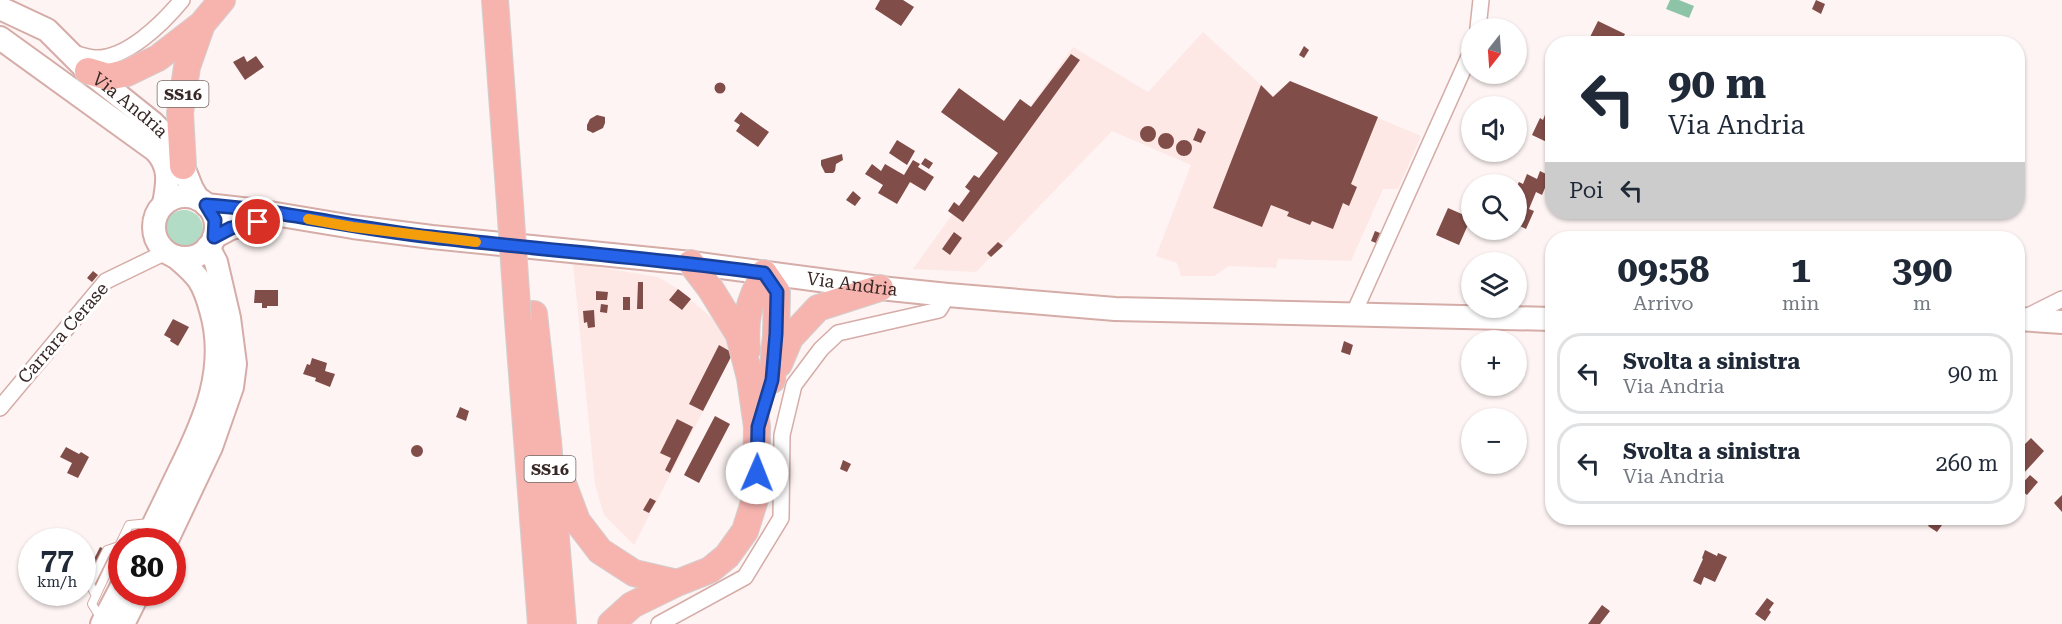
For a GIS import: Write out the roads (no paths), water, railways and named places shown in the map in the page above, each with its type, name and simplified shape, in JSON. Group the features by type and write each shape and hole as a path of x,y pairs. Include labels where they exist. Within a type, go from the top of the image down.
{"highway":[{"name":"SS16","path":"88,71 108,77 128,73 158,58 202,24 222,0"},
{"name":"SS16","path":"495,0 519,201"},
{"name":"SS16","path":"511,0 541,624"},
{"name":"SS16","path":"183,165 180,113 187,67 202,24"},
{"path":"691,264 710,288 739,335 761,379"},
{"path":"611,624 632,605 677,582 710,570 727,556 745,531 756,496 761,379 745,329 751,297 764,273"},
{"path":"761,379 790,338 818,308 880,288"},
{"name":"SS16","path":"526,318 548,441 563,624"},
{"name":"SS16","path":"548,441 578,521 600,551 634,573 677,582"}],"main road":[{"name":"Via Andria","path":"0,8 54,36 88,71 164,134 178,154 192,189 215,220 211,242"},
{"path":"21,54 15,44 17,29 25,25 38,26"},
{"name":"Via Andria","path":"0,38 161,156 167,168 164,204"},
{"name":"Via Andria","path":"284,215 231,228 194,257 171,255 155,238 153,229 158,211 164,204 181,196 202,202 284,215 353,227 948,295 1115,309 1545,319"},
{"path":"159,528 211,447 232,387 235,364 232,336 211,242"},
{"path":"158,528 207,412 218,362 213,317 205,290 197,278 171,255"},
{"path":"2025,319 2062,322"},
{"path":"109,623 115,606"},
{"path":"109,623 125,606"}],"street":[{"path":"69,52 95,58 116,55 150,34 182,0"},
{"path":"1479,18 1481,0"},
{"path":"1353,315 1461,74"},
{"name":"Carrara Cerase","path":"0,408 106,280 171,255"},
{"path":"659,624 745,577 781,518 782,435 794,385 821,348 838,333 939,310 948,295"},
{"path":"2025,316 2062,299"}],"lane":[{"path":"108,568 92,603 109,623"}]}
